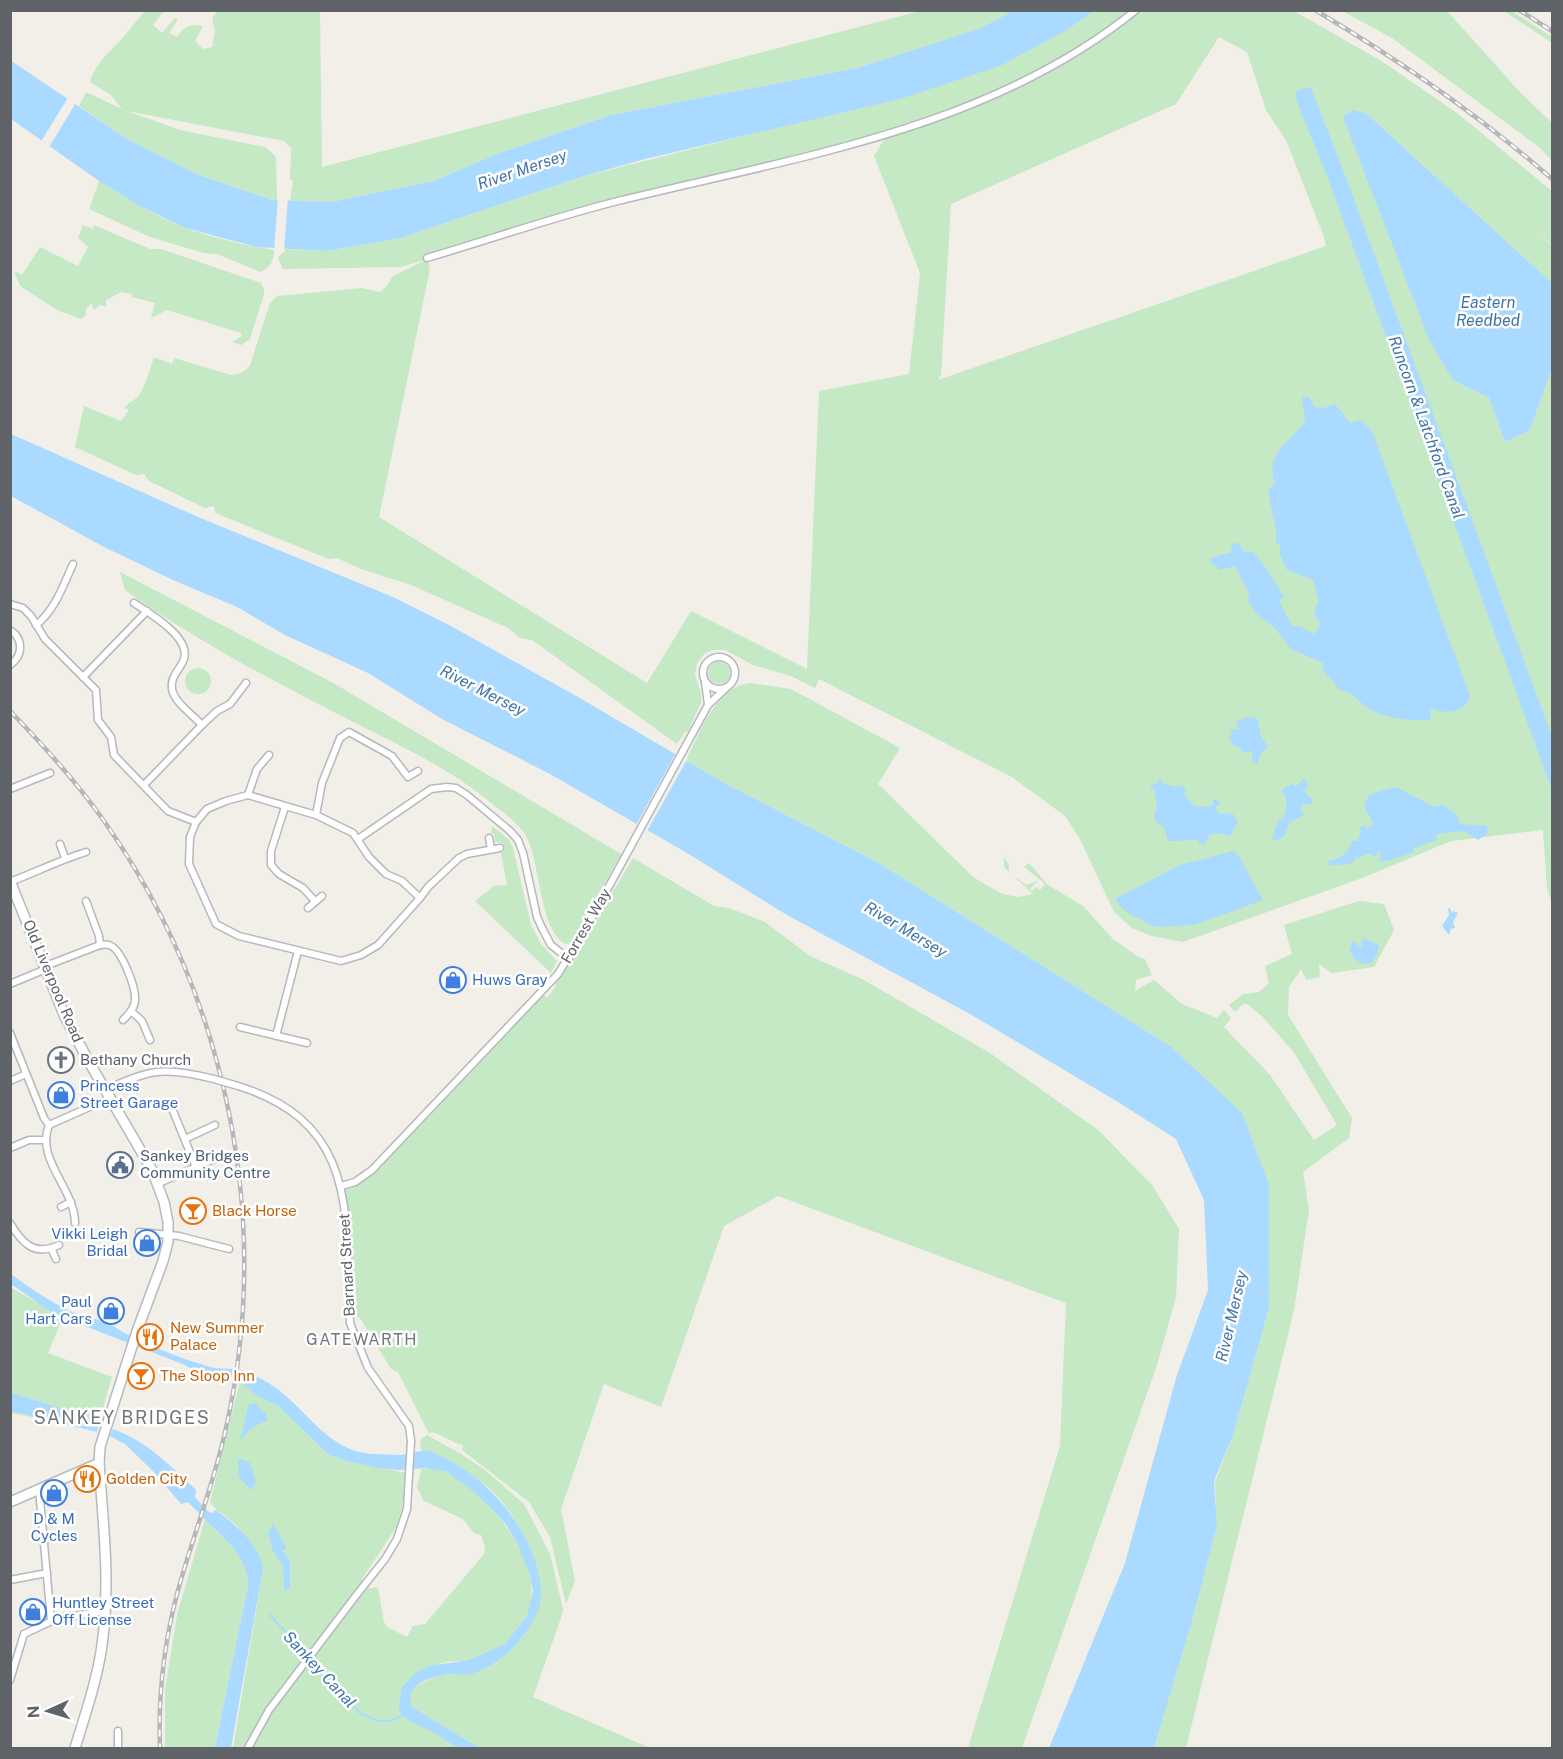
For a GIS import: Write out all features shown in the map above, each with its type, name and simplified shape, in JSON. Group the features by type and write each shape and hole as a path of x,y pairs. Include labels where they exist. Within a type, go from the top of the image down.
{"street":[{"path":"427,258 606,205 814,154 946,116 998,94 1055,64 1112,31 1137,10"},
{"path":"36,625 45,618 52,607 73,564"},
{"path":"134,603 177,636 184,648 184,658 173,679 172,689 175,697 202,725"},
{"path":"10,604 23,608 31,615 45,639 96,690 98,720 111,737 114,755 168,811 196,822"},
{"path":"83,676 147,611"},
{"path":"10,630 20,641 20,654 10,665"},
{"path":"705,682 712,688 726,688 733,681 735,671 731,662 723,657 713,657 705,663 702,672 708,705"},
{"path":"144,784 217,711 230,704 246,683"},
{"name":"Forrest Way","path":"341,1186 355,1182 372,1170 544,990 568,959 708,705 726,688"},
{"path":"316,815 322,783 340,738 349,732 392,756 408,777 418,771"},
{"path":"248,795 257,769 269,755"},
{"path":"10,789 50,774"},
{"path":"37,779 40,787"},
{"path":"358,839 431,789 447,786 456,788 518,840 537,917 551,945 568,959"},
{"path":"420,898 402,881 386,874 369,857 353,833 316,815 248,795 207,809 196,822 190,837 189,864 216,924 239,936 341,961 361,956 378,945 420,898 436,879 459,858 467,854 500,848"},
{"path":"285,807 271,850 271,865 279,874 303,888 315,901"},
{"path":"489,838 491,849"},
{"path":"60,844 65,858"},
{"path":"11,882 65,858 86,852"},
{"name":"Old Liverpool Road","path":"11,882 65,1017 144,1155 157,1184 164,1202 169,1235 163,1261 134,1341 100,1447 99,1463 105,1541 103,1638 94,1684 75,1749"},
{"path":"308,908 322,896"},
{"path":"86,901 100,945"},
{"path":"10,984 100,945 110,945 120,953 136,1001 123,1020"},
{"path":"276,1036 297,951"},
{"path":"131,1011 142,1021 150,1040"},
{"path":"240,1027 307,1043"},
{"path":"10,1033 49,1125 46,1140 51,1162 75,1210 75,1223"},
{"name":"Barnard Street","path":"49,1125 108,1094 133,1077 157,1071 181,1071 238,1086 270,1098 300,1118 329,1156 341,1186 346,1215 350,1323 368,1368 409,1426 411,1453 407,1509 386,1559 304,1662 269,1710 248,1748"},
{"path":"10,1081 26,1074"},
{"path":"173,1111 196,1167"},
{"path":"185,1139 215,1125"},
{"path":"10,1148 29,1140 46,1140"},
{"path":"157,1184 220,1156"},
{"path":"61,1207 71,1202"},
{"path":"10,1223 26,1244 33,1249 44,1250 58,1245"},
{"path":"139,1232 179,1236 229,1249"},
{"path":"51,1248 56,1259"},
{"path":"10,1502 99,1463"},
{"path":"39,1489 51,1620"},
{"path":"10,1580 47,1573"},
{"path":"10,1680 14,1656 24,1635 51,1620 105,1611"},
{"path":"118,1731 118,1749"}],"green space":[{"path":"145,11 164,11 153,25 162,33 175,18 178,19 169,33 177,37 182,30 188,27 203,26 195,41 203,49 212,47 215,31 212,18 218,11 320,11 322,167 920,11 1013,11 980,29 857,68 611,115 502,152 433,181 331,202 290,201 293,181 290,180 291,148 284,141 127,111 180,130 265,147 276,157 277,200 272,200 199,175 127,139 79,106 86,92 122,109 111,95 90,82 101,61"},
{"path":"1094,11 1294,11 1383,62 1457,113 1552,191 1552,245 1530,226 1552,246 1552,283 1367,114 1453,380 1489,398 1505,442 1530,430 1552,368 1552,903 1547,888 1543,830 1451,841 1362,878 1183,942 1152,936 1132,928 1114,912 1080,839 1065,816 1012,777 819,679 815,688 791,676 753,665 725,650 713,650 704,654 697,663 695,675 701,694 701,703 688,731 677,744 532,640 520,638 508,628 411,585 361,569 337,558 329,559 215,513 214,506 205,508 149,481 144,474 136,475 75,447 84,406 121,421 129,410 124,408 141,391 154,357 172,364 174,358 231,375 240,373 250,365 270,303 277,296 362,288 380,292 393,276 428,259 430,269 379,517 647,683 691,611 807,669 819,391 909,374 920,273 874,156 886,136 617,202 401,267 283,269 278,258 286,249 327,251 401,238 581,177 802,121 1070,28","holes":["1219,37 1247,52 1266,110 1286,140 1326,246 938,380 941,375 951,204 1176,104"]},
{"path":"1342,11 1447,11 1519,91 1552,123 1552,161 1540,148 1392,38"},
{"path":"1504,11 1512,11 1552,37 1552,43"},
{"path":"99,181 185,228 229,241 274,250 273,260 261,272 217,254 203,253 150,237 89,209"},
{"path":"83,225 93,229 94,225 150,249 161,249 261,283 264,294 250,339 241,345 232,342 242,336 241,333 167,310 151,318 155,303 121,292 106,300 106,307 100,305 94,310 91,303 86,309 86,315 81,319 57,310 20,286 14,271 22,275 40,247 78,266 88,247 78,238"},
{"path":"120,572 335,684 621,854 572,942 566,944 557,937 551,926 528,840 521,829 506,815 474,789 440,767 263,675 179,626 125,590"},
{"path":"719,662 727,665 730,673 727,681 719,684 711,681 708,673 711,665"},
{"path":"198,668 207,672 211,681 207,690 198,694 189,690 185,681 189,672"},
{"path":"750,683 791,689 900,748 878,784 971,875 981,882 1005,895 1018,897 1033,894 1011,874 1026,885 1038,881 1030,889 1032,891 1036,887 1040,890 1045,884 1024,867 1029,863 1048,885 1083,906 1113,939 1145,959 1152,975 1136,980 1135,991 1154,980 1182,1004 1217,1018 1224,1010 1231,1018 1224,1027 1270,1075 1314,1140 1337,1125 1295,1054 1263,1017 1247,1004 1243,1004 1235,1012 1229,1005 1243,994 1259,992 1269,983 1265,966 1292,954 1284,925 1359,901 1384,904 1394,930 1374,967 1331,973 1319,964 1320,977 1306,980 1301,969 1289,987 1288,1015 1352,1118 1349,1138 1303,1172 1309,1210 1294,1310 1186,1748 1154,1748 1192,1621 1217,1526 1215,1482 1233,1435 1269,1308 1170,1046 877,862 728,785 686,760 703,725 718,702 738,686"},
{"path":"492,826 509,840 513,848 531,925 541,944 557,961 551,973 475,901 494,886 507,885 501,853 504,852 502,843 495,842 494,833 491,834"},
{"path":"1008,855 1005,859 1009,865 1009,872 1004,867 1004,859"},
{"path":"633,858 714,906 729,908 765,922 810,956 862,979 990,1053 1098,1130 1152,1185 1179,1229 1176,1297 1157,1365 1022,1748 968,1748 1060,1446 1066,1303 778,1196 724,1226 661,1407 604,1384 561,1509 575,1581 566,1604 550,1537 529,1502 462,1450 463,1445 432,1432 429,1434 398,1372 391,1369 360,1318 349,1311 341,1186 367,1175 542,993 547,998 557,980 573,960"},
{"path":"10,1287 63,1317 48,1353 112,1377 97,1429 11,1413"},
{"path":"240,1381 257,1396 278,1406 329,1455 407,1473 397,1526 362,1579 367,1589 378,1587 384,1622 387,1627 407,1637 413,1626 425,1624 484,1554 485,1547 481,1535 474,1533 463,1519 424,1501 417,1488 421,1469 441,1471 470,1487 486,1502 512,1536 527,1565 531,1580 532,1595 529,1610 521,1625 503,1645 469,1660 442,1663 399,1696 431,1731 458,1748 233,1748 263,1569 238,1527 210,1502"},
{"path":"427,1435 485,1470 524,1504 550,1554 563,1609 533,1697 650,1748 480,1748 412,1707 408,1697 411,1689 416,1686 444,1675 480,1671 505,1656 529,1628 539,1606 541,1594 535,1562 516,1521 498,1497 470,1474 428,1451 421,1451 420,1440"},
{"path":"205,1519 239,1556 247,1574 248,1585 215,1748 165,1748 165,1690 177,1615"}],"water":[{"name":"River Mersey","path":"1013,11 1094,11 1070,28 1002,65 900,99 645,159 581,177 401,238 327,251 257,247 185,228 140,206 99,181 11,119 10,60 127,139 199,175 272,200 331,202 433,181 502,152 611,115 857,68 979,29"},
{"name":"Runcorn & Latchford Canal","path":"1311,88 1345,175 1552,737 1552,790 1329,181 1295,97 1296,92"},
{"name":"Eastern Reedbed","path":"1353,110 1367,114 1552,283 1552,368 1530,430 1505,442 1489,398 1453,380 1430,342 1343,117"},
{"path":"1309,397 1315,407 1324,408 1335,404 1350,423 1361,420 1372,431 1470,696 1468,702 1460,709 1449,712 1430,710 1431,720 1408,720 1371,710 1353,695 1340,690 1323,670 1323,663 1291,649 1274,627 1256,613 1248,602 1249,593 1235,566 1219,570 1212,564 1210,558 1232,552 1231,544 1239,543 1243,551 1253,552 1273,579 1284,597 1279,601 1292,626 1300,626 1313,634 1317,631 1320,622 1314,615 1319,602 1313,580 1287,570 1280,555 1280,545 1275,543 1277,536 1268,492 1275,482 1273,463 1276,456 1305,422 1302,398"},
{"name":"River Mersey","path":"11,434 198,517 393,597 449,625 728,785 877,862 1170,1046 1242,1113 1269,1185 1269,1308 1233,1435 1214,1481 1217,1526 1192,1621 1154,1748 1049,1748 1125,1563 1177,1375 1208,1290 1204,1200 1176,1139 970,1014 787,915 687,853 550,774 442,719 368,673 285,635 237,607 104,547 11,496"},
{"path":"1245,717 1257,718 1261,736 1268,747 1262,752 1257,764 1252,762 1252,751 1244,753 1233,745 1229,738 1232,734 1230,729 1238,730 1237,720 1242,721"},
{"path":"1304,778 1308,785 1305,790 1307,795 1313,799 1311,804 1302,805 1300,810 1304,813 1302,816 1290,822 1284,837 1276,841 1272,839 1278,820 1283,819 1287,808 1281,790 1292,784 1297,786"},
{"path":"1160,779 1164,784 1177,787 1182,785 1186,791 1184,794 1194,806 1209,807 1213,805 1213,798 1221,803 1216,807 1218,813 1233,814 1238,822 1230,836 1216,833 1209,835 1206,843 1200,844 1198,840 1168,841 1164,827 1156,823 1154,814 1157,807 1154,789 1150,788"},
{"path":"1396,787 1434,807 1443,805 1457,815 1460,824 1487,826 1488,833 1478,840 1464,831 1436,834 1437,840 1414,848 1414,852 1388,861 1379,861 1381,852 1378,852 1376,856 1371,853 1356,858 1352,863 1330,866 1328,861 1343,855 1352,841 1357,841 1361,834 1360,827 1364,826 1366,829 1373,824 1364,805 1370,794"},
{"path":"1234,851 1263,900 1194,925 1157,927 1127,912 1115,899 1180,865"},
{"path":"1448,908 1452,913 1453,911 1458,913 1453,922 1455,928 1451,929 1449,935 1442,926 1449,915"},
{"path":"1364,938 1379,945 1375,959 1367,964 1358,961 1349,950 1353,940 1362,949 1361,942"},
{"path":"11,1274 40,1295 64,1308 106,1323 156,1348 211,1367 245,1371 267,1382 293,1402 316,1426 342,1445 374,1454 401,1455 422,1451 432,1452 462,1468 495,1496 510,1513 532,1551 541,1592 539,1608 528,1629 513,1648 494,1664 471,1674 448,1674 426,1680 414,1688 410,1699 412,1707 480,1748 458,1748 406,1719 399,1711 401,1689 413,1675 429,1666 469,1660 505,1644 527,1616 533,1591 530,1575 518,1545 507,1526 489,1506 447,1472 426,1468 399,1470 379,1468 329,1455 278,1406 257,1396 240,1381 229,1377 213,1378 200,1374 185,1365 54,1314 11,1284"},
{"path":"11,1393 42,1402 99,1424 97,1432 11,1411"},
{"path":"255,1403 266,1414 268,1420 251,1428 240,1441 249,1404"},
{"path":"113,1429 147,1447 196,1490 195,1499 198,1502 195,1509 188,1502 181,1504 154,1472 125,1444 110,1436"},
{"path":"238,1459 250,1462 256,1483 251,1490 239,1477"},
{"path":"216,1510 251,1542 263,1569 231,1748 215,1748 248,1585 247,1574 239,1556 205,1519 207,1512 212,1513"},
{"path":"273,1523 287,1549 282,1551 290,1560 290,1588 285,1591 282,1564 273,1551 268,1533"}],"pier":[{"path":"69,96 77,101 48,149 40,143"},
{"path":"278,197 288,198 284,252 274,251"},
{"path":"677,751 688,758 646,833 635,827"}],"waterway":[{"name":"Sankey Canal","path":"191,1499 211,1520"},
{"name":"Sankey Canal","path":"270,1615 360,1713 381,1721 403,1715"}],"railway":[{"path":"1315,10 1438,89 1552,179"},
{"path":"1519,10 1552,31"},
{"path":"10,711 82,792 104,821 146,889 182,960 209,1035 229,1112 240,1190 244,1270 239,1349 221,1449 177,1594 169,1632 161,1690 160,1748"}],"place":[{"name":"Huws Gray","path":"453,980"},
{"name":"Bethany Church","path":"61,1060"},
{"name":"Princess Street Garage","path":"61,1095"},
{"name":"Sankey Bridges Community Centre","path":"120,1165"},
{"name":"Black Horse","path":"193,1211"},
{"name":"Vikki Leigh Bridal","path":"147,1243"},
{"name":"Paul Hart Cars","path":"111,1311"},
{"name":"New Summer Palace","path":"150,1337"},
{"name":"The Sloop Inn","path":"141,1376"},
{"name":"Golden City","path":"87,1479"},
{"name":"D & M Cycles","path":"54,1493"},
{"name":"Huntley Street Off License","path":"33,1612"}],"district":[{"name":"GATEWARTH","path":"362,1339"},
{"name":"SANKEY BRIDGES","path":"122,1418"}]}
